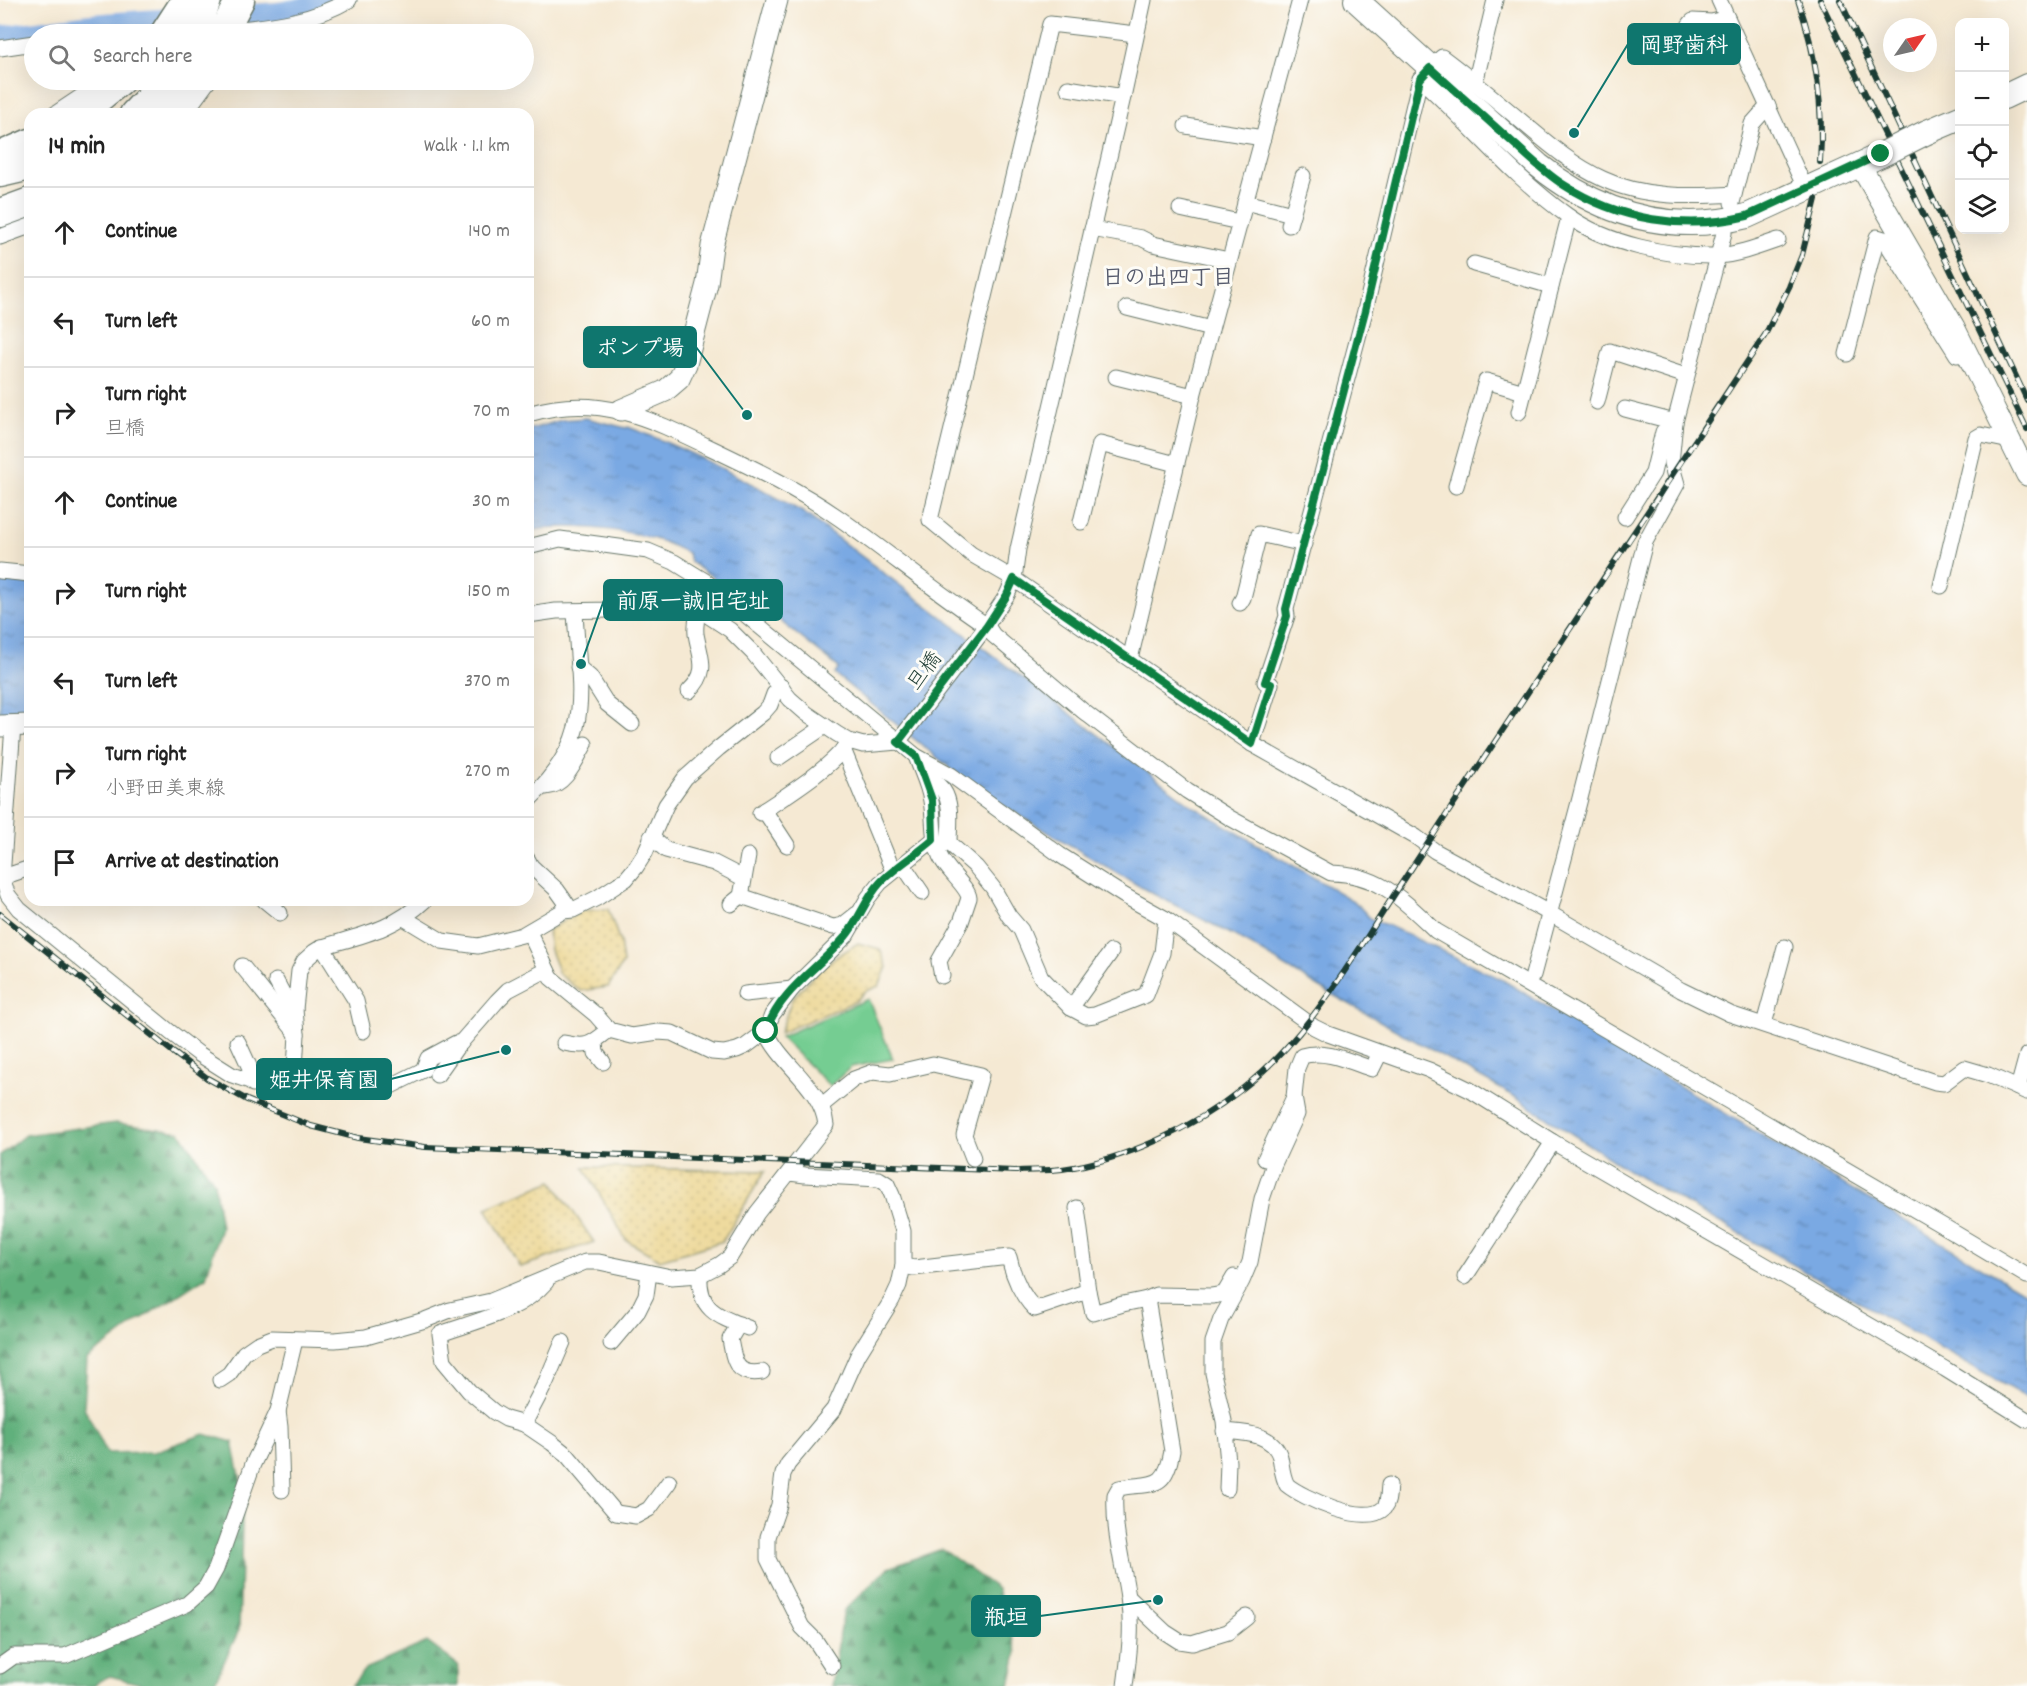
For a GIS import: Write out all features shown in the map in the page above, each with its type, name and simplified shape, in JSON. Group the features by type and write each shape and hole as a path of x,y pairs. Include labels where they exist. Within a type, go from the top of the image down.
{"highway":[{"path":"173,24 191,3"},
{"path":"191,3 194,24"},
{"path":"86,108 109,90"},
{"path":"140,108 157,90"},
{"path":"166,108 183,90"},
{"path":"0,156 24,146"},
{"path":"0,173 24,167"},
{"path":"0,213 24,204"}],"main road":[{"path":"1356,0 1425,73 1562,184 1596,203 1663,222 1725,222 1747,216 1955,120"},
{"path":"2009,95 2027,86"}],"street":[{"path":"230,19 290,23 330,11 349,0"},
{"path":"621,410 665,391 679,379 686,364 707,284 712,246 777,0"},
{"name":"旦橋","path":"900,740 985,629 1007,595 1014,579 1018,549 1144,0"},
{"path":"1130,659 1193,396 1300,0"},
{"path":"1473,81 1477,75 1495,0"},
{"path":"1719,0 1806,190"},
{"path":"1644,38 1676,48 1693,21 1712,22 1727,18"},
{"path":"1136,34 1050,24 930,520 971,554 1014,579 1252,744 1681,990 1730,1014 1935,1082 1944,1083 1964,1068 1988,1075 2022,1090 2027,1055"},
{"path":"0,48 24,44"},
{"path":"1252,744 1271,684 1265,682 1287,616 1286,609 1425,73 1442,57 1575,164 1604,180 1626,187 1675,196 1733,199 1752,124 1768,106"},
{"path":"1425,73 1531,187 1569,217 1597,232 1654,250 1717,256 1778,240"},
{"path":"1068,88 1123,97"},
{"path":"63,108 88,90"},
{"path":"188,108 202,90"},
{"path":"1186,126 1263,138"},
{"path":"0,141 24,131"},
{"path":"1870,160 2027,475"},
{"path":"1245,202 1291,219 1303,176"},
{"path":"1180,209 1239,222"},
{"path":"1519,412 1569,217"},
{"path":"0,237 24,228"},
{"path":"1092,229 1141,238 1153,244 1229,260"},
{"path":"1533,975 1645,542 1677,484 1671,462 1675,426 1724,233"},
{"path":"1847,354 1877,237 1884,239 1966,370 1975,370"},
{"path":"1474,264 1551,286"},
{"path":"1127,308 1211,329"},
{"path":"1597,402 1610,351 1686,376"},
{"path":"1116,377 1193,396"},
{"path":"1456,486 1486,381 1524,392"},
{"path":"534,412 579,405 621,410 677,432 790,488 839,518 993,635 1083,711 1187,791 1331,873 1348,874 1377,882 1406,903 1436,932 2027,1276"},
{"path":"1625,409 1675,426"},
{"path":"1625,517 1653,473 1663,432 1675,426"},
{"path":"1941,586 1976,438 1989,435 2010,441"},
{"path":"1081,522 1100,444 1176,464"},
{"path":"1240,603 1244,598 1259,534 1304,544"},
{"path":"534,546 560,539 578,541 648,551 674,562 705,581 900,740 916,756 951,775 1060,855 1166,919 1314,1027 1429,1070 1470,1090 1554,1142 1945,1369 2027,1420"},
{"path":"0,571 24,573"},
{"path":"534,614 611,610 674,596 729,630 753,652 790,699 846,745 898,868 922,893"},
{"path":"689,691 697,684 703,668 696,633 698,610"},
{"path":"534,795 560,766 574,738 582,690 578,667 575,611"},
{"path":"578,667 590,677 607,704 632,724"},
{"path":"404,918 442,941 478,946 529,932 563,911 573,910 597,898 626,879 645,853 666,805 685,778 763,713 770,705 774,694 782,687"},
{"path":"14,726 1,878 8,895 19,909 39,926 199,1054 232,1075 273,1089 287,1081 295,1069 297,1034 295,1008 299,971 304,961 322,947 388,927 404,918 418,906"},
{"path":"778,758 825,726"},
{"path":"787,845 762,811 813,776 846,745 900,740"},
{"path":"543,787 553,787 564,779 585,744"},
{"path":"916,756 932,800 942,862 969,893 961,922 942,952 939,961 942,975"},
{"path":"651,837 666,850 714,863 743,878"},
{"path":"529,932 550,978 596,1015 609,1030 632,1036 658,1032 672,1033 712,1052 724,1053 746,1046 766,1031 772,1015 792,989 846,936 880,883 898,868 940,843"},
{"path":"940,843 976,867 1021,930 1041,977 1071,1008 1086,1016 1095,1015 1146,995 1162,954 1166,919"},
{"path":"748,856 736,900 833,927 843,925 865,904"},
{"path":"534,869 557,890 567,904 563,911"},
{"path":"1,878 24,870"},
{"path":"813,911 815,915 830,921 839,920 865,904"},
{"path":"271,906 280,913"},
{"path":"322,947 356,1001 363,1031"},
{"path":"1764,1024 1785,947"},
{"path":"1472,953 1478,950 1491,954 1533,975 1585,1006 1624,1042"},
{"path":"1071,1008 1111,952"},
{"path":"242,966 297,1034"},
{"path":"437,1076 461,1043 508,990 546,970"},
{"path":"276,981 286,1000 295,1008"},
{"path":"745,994 792,989"},
{"path":"564,1043 582,1047 595,1043 609,1030"},
{"path":"220,1380 229,1374 244,1353 272,1338 335,1340 366,1336 416,1323 450,1310 490,1301 585,1262 598,1262 671,1277 700,1275 719,1265 730,1257 758,1213 826,1125 822,1105 772,1044 766,1031"},
{"path":"238,1042 249,1066 253,1084"},
{"path":"287,1081 292,1085 325,1087 348,1082 361,1087 389,1087 423,1070 428,1058 456,1043 461,1043"},
{"path":"595,1043 596,1053 603,1062"},
{"path":"1227,1489 1228,1462 1221,1402 1213,1373 1213,1342 1221,1319 1250,1262 1262,1199 1274,1164 1297,1114 1294,1097 1297,1068 1302,1056 1312,1053 1372,1069 1380,1053"},
{"path":"822,1105 854,1079 873,1072 890,1074 933,1064 970,1071 981,1075 964,1135 973,1158"},
{"path":"1077,1208 1093,1313 1156,1295 1212,1296 1224,1294 1244,1257 1250,1205 1263,1164 1294,1097"},
{"path":"1465,1277 1554,1142"},
{"path":"790,1173 879,1179 887,1184 900,1215 903,1231 903,1266 899,1285 858,1355 834,1409 788,1464 783,1474 779,1505 768,1537 768,1559 773,1571 802,1627 832,1666"},
{"path":"903,1266 914,1268 1009,1257 1019,1286 1035,1309 1088,1291"},
{"path":"611,1343 638,1311 646,1295 649,1274"},
{"path":"552,1275 535,1295 510,1308 440,1334 444,1361 469,1391 494,1412 524,1424 567,1455 616,1513 636,1516 649,1509 669,1482"},
{"path":"700,1275 704,1300 711,1311 743,1326 730,1339 732,1353 740,1370 748,1374 762,1372"},
{"path":"1125,1686 1131,1640 1115,1495 1119,1488 1152,1484 1164,1478 1169,1469 1172,1451 1147,1299"},
{"path":"0,1666 14,1656 65,1656 187,1604 206,1587 216,1569 253,1464 278,1411 295,1340"},
{"path":"524,1424 546,1382 563,1342"},
{"path":"278,1411 282,1490"},
{"path":"1224,1431 1258,1435 1268,1441 1279,1454 1287,1485 1345,1511 1358,1514 1381,1510 1386,1505 1389,1485"},
{"path":"1128,1597 1165,1632 1179,1641 1192,1643 1228,1632 1247,1617"}],"green space":[{"path":"868,999 893,1059 851,1067 830,1086 780,1037"},
{"path":"116,1123 180,1132 214,1182 221,1227 206,1277 141,1319 87,1359 84,1407 107,1453 154,1452 204,1434 233,1442 243,1491 239,1630 213,1686 148,1686 110,1676 97,1682 94,1686 0,1686 0,1155 25,1135"},
{"path":"942,1549 997,1589 1017,1652 1010,1686 831,1686 844,1610 888,1568"},
{"path":"427,1642 458,1665 458,1686 351,1686 365,1669"}],"sand":[{"path":"608,909 620,942 623,963 608,987 580,991 559,974 550,950 548,930 582,911"},
{"path":"858,943 880,949 887,967 879,986 864,992 856,1001 780,1033 792,999 822,966"},
{"path":"584,1167 765,1171 723,1241 660,1260 626,1240"},
{"path":"552,1181 594,1242 520,1267 486,1208"}],"water":[{"path":"586,418 628,427 740,477 804,513 1194,807 1355,902 1371,919 1501,979 2027,1294 2027,1398 1631,1172 1512,1095 1319,987 1237,937 1146,890 977,790 835,674 839,668 764,608 758,614 710,575 690,562 688,553 645,536 611,530 557,527 534,531 534,428 562,420"},
{"path":"0,581 24,583 24,715 0,717"}],"waterway":[{"path":"219,16 287,12 326,0"},
{"path":"105,24 186,18"},
{"path":"0,37 24,34"}],"railway":[{"path":"1798,0 1810,40 1820,100 1820,162"},
{"path":"1820,0 2027,429"},
{"path":"1840,0 2027,400"},
{"path":"0,914 207,1078 247,1100 311,1126 358,1138 425,1147 1015,1171 1051,1170 1086,1165 1134,1150 1202,1117 1242,1089 1280,1054 1328,995 1765,335 1802,255 1816,199"}],"place":[{"name":"岡野歯科","path":"1574,133"},
{"name":"ポンプ場","path":"747,415"},
{"name":"前原一誠旧宅址","path":"581,664"},
{"name":"姫井保育園","path":"506,1050"},
{"name":"瓶垣","path":"1158,1600"}],"district":[{"name":"日の出四丁目","path":"1168,279"}],"route":[{"path":"766,1031 772,1015 792,989 846,936 868,898 880,883 933,840 932,800 916,756 898,742 987,626 1007,595 1014,579 1252,744 1271,684 1265,682 1287,616 1286,609 1365,311 1420,79 1430,68 1562,184 1596,203 1663,222 1725,222 1747,216 1881,154"}]}
